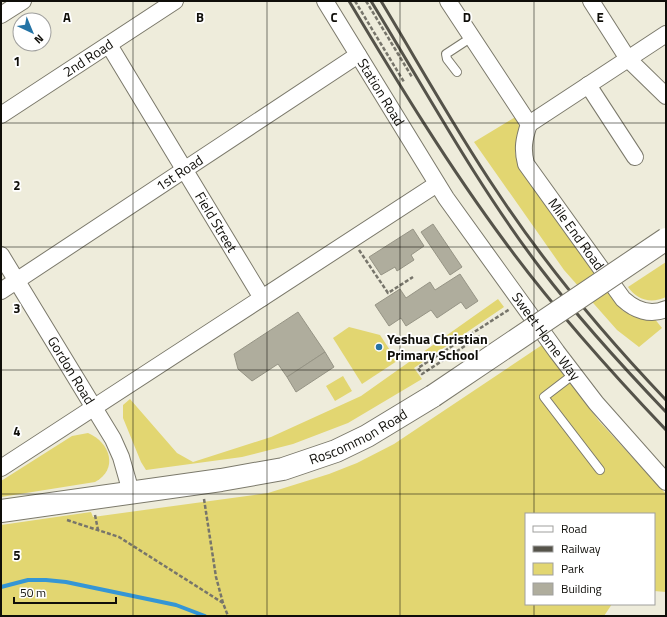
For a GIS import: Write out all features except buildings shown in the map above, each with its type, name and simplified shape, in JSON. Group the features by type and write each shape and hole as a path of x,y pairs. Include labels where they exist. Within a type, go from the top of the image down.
{"street":[{"path":"1,15 23,1"},
{"name":"2nd Road","path":"1,115 175,1"},
{"name":"Station Road","path":"326,1 437,184"},
{"path":"448,1 529,124 666,34"},
{"path":"591,1 628,59 666,96"},
{"name":"Field Street","path":"109,45 262,298"},
{"name":"1st Road","path":"1,291 358,55"},
{"path":"588,85 634,156"},
{"name":"Mile End Road","path":"529,124 523,140 523,153 526,164 623,299 640,311 651,312 666,308"},
{"path":"1,468 437,184"},
{"name":"Sweet Home Way","path":"437,184 574,374 622,433 666,482"},
{"name":"Roscommon Road","path":"1,511 257,475 309,461 367,436 433,396 666,239"},
{"name":"Gordon Road","path":"1,255 117,448 131,492"}],"lane":[{"path":"457,72 447,59 446,54 472,37"},
{"path":"574,374 544,397 600,470"}],"path":[{"path":"355,1 404,82"},
{"path":"366,1 412,77"},
{"path":"350,240 361,252 388,293 413,277"},
{"path":"483,341 480,336 422,374 418,368 512,308"},
{"path":"204,499 216,577 228,616"},
{"path":"95,514 98,530"},
{"path":"64,519 119,537 223,603"}],"green space":[{"path":"517,116 519,127 515,153 521,171 623,311 639,318 654,318 662,328 639,347 617,330 564,270 474,142"},
{"path":"666,262 666,297 655,300 645,300 636,295 628,287"},
{"path":"498,299 504,307 414,368 422,379 348,423 293,444 242,457 146,470 141,462 123,418 123,405 130,399 177,453 193,462 271,437 361,396"},
{"path":"349,327 380,335 397,361 362,384 333,338"},
{"path":"542,345 599,421 666,494 666,592 655,591 655,513 525,513 525,605 611,605 604,616 1,616 1,525 91,512 93,517 268,493 329,474 357,463 394,444"},
{"path":"343,376 352,391 335,401 326,386"},
{"path":"88,433 96,437 102,443 109,456 107,470 102,477 95,482 1,497 1,481 72,436"}],"waterway":[{"path":"1,587 28,580 66,582 176,605 205,616"}],"railway":[{"path":"349,1 444,154 505,242 582,339 666,430"},
{"path":"371,1 474,171 518,237 555,288 617,360 666,412"},
{"path":"381,1 466,144 515,218 576,299 666,400"}],"place":[{"name":"Yeshua Christian Primary School","path":"379,347"}]}
